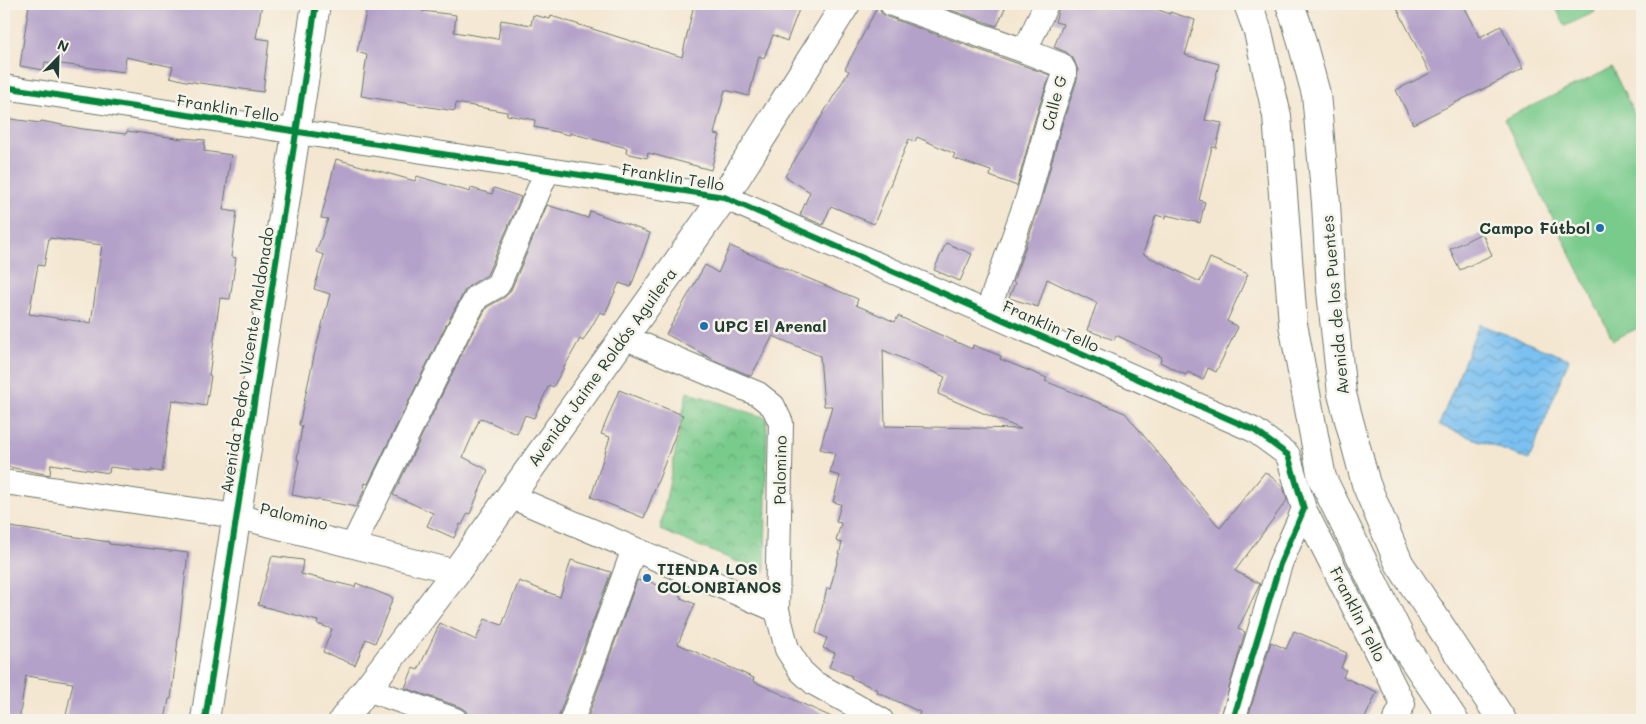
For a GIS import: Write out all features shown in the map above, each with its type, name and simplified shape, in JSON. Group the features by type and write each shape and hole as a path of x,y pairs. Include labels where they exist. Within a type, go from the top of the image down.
{"main road":[{"name":"Avenida Pedro Vicente Maldonado","path":"205,720 316,4"},
{"name":"Avenida Jaime Roldós Aguilera","path":"343,720 456,572 724,198 846,4"},
{"path":"1248,4 1258,32 1277,116 1293,324 1322,478 1406,647 1454,720"},
{"name":"Avenida de los Puentes","path":"1290,4 1316,94 1326,203 1331,291 1342,394 1366,484 1399,563 1502,720"}],"street":[{"name":"Calle G","path":"892,4 1025,51 1061,65 1064,70 1064,76 1049,120 1028,197 987,313"},
{"path":"1025,51 1046,4"},
{"name":"Franklin Tello","path":"4,87 724,198 1254,430 1288,455 1304,509 1403,704 1395,720"},
{"path":"353,545 458,331 477,297 498,285 547,171"},
{"name":"Palomino","path":"624,337 758,394 773,406 781,423 777,610 787,649 801,671 814,683 881,720"},
{"name":"Palomino","path":"4,482 236,516 456,572"},
{"path":"510,496 777,610"},
{"path":"1234,720 1280,564 1304,509"},
{"path":"572,720 634,549"},
{"path":"367,689 455,720"}],"green space":[{"path":"1554,4 1591,4 1595,12 1565,26"},
{"name":"Campo Fútbol","path":"1612,68 1642,130 1642,326 1613,340 1504,119"},
{"path":"687,392 767,418 765,573 660,530"}],"water":[{"path":"1479,324 1569,359 1529,460 1439,425"}],"building":[{"path":"29,4 262,4 256,38 269,40 263,92 170,77 173,67 126,57 124,72 45,62 44,70 20,66"},
{"path":"368,4 424,4 422,11 456,15 454,32 498,39 501,20 531,25 533,15 550,19 551,16 682,57 694,4 801,4 787,41 773,35 764,58 759,56 749,96 725,90 714,134 720,135 711,170 648,153 647,158 626,153 627,148 570,133 570,135 534,127 535,120 507,115 507,112 456,103 455,111 361,96 367,55 357,52"},
{"path":"879,4 881,13 887,17 1050,75 1036,116 1017,186 990,176 991,171 953,158 955,154 917,137 915,142 909,139 874,224 831,206 823,225 800,215 810,192 785,176 849,71 845,69"},
{"path":"933,4 1007,4 997,26"},
{"path":"1060,4 1142,4 1195,20 1185,55 1219,64 1205,120 1222,123 1216,148 1212,147 1199,200 1205,202 1200,223 1166,215 1166,218 1156,215 1143,254 1200,282 1210,258 1248,274 1227,321 1238,327 1216,372 1208,368 1203,380 1188,372 1186,375 1160,362 1162,357 1116,335 1114,340 1087,330 1097,303 1047,279 1038,307 1009,298 1041,202 1062,124 1077,80 1078,70 1073,58 1066,52 1054,47 1063,24 1055,22"},
{"path":"1395,4 1463,4 1480,37 1501,26 1523,69 1413,124 1396,90 1430,73"},
{"path":"4,118 40,123 41,121 83,129 126,134 127,131 183,139 205,140 204,151 231,155 223,210 237,212 231,257 236,258 230,299 220,298 206,406 172,400 162,472 110,467 109,473 51,464 50,475 4,466","holes":["49,238 102,245 91,323 29,314 38,265 44,266"]},
{"path":"336,159 415,181 417,176 470,192 471,188 492,194 494,188 521,197 487,275 465,290 368,484 365,483 363,493 356,507 292,495 299,460 297,460 302,426 299,425 330,294 314,289 324,255 316,252 328,219 321,218"},
{"path":"547,205 588,218 590,211 650,233 631,287 619,283 605,314 600,312 583,341 580,339 553,387 549,385 534,418 525,415 517,434 480,418 463,457 488,470 470,514 468,513 462,525 460,524 454,538 427,526 433,513 393,495 470,337 487,307 505,297 511,290"},
{"path":"1482,233 1492,255 1460,270 1450,249"},
{"path":"946,243 972,254 960,281 934,270"},
{"path":"730,246 858,299 856,305 895,322 898,316 972,349 973,345 1001,356 1000,359 1047,378 1045,381 1125,413 1220,528 1265,472 1283,486 1287,500 1235,571 1260,584 1238,629 1245,632 1220,720 917,720 920,712 877,692 878,690 851,678 852,676 829,667 835,653 823,648 827,638 816,633 827,588 830,589 842,543 836,541 841,523 836,522 841,504 833,502 840,476 830,473 835,453 820,449 832,406 824,406 820,356 773,336 751,376 714,360 666,334 705,265 718,273","holes":["883,350 945,377 938,394 1021,429 885,426"]},
{"path":"619,390 683,415 644,518 591,497 610,437 601,434"},
{"path":"4,526 109,542 109,544 188,553 171,699 169,699 165,720 65,720 73,683 26,676 19,720 4,720"},
{"path":"272,556 303,560 301,574 355,587 356,583 393,598 375,643 366,639 355,665 323,652 332,629 317,624 318,621 258,605"},
{"path":"571,560 611,572 559,715 559,720 468,720 466,711 460,707 405,688 413,668 418,670 440,623 476,640 485,619 502,625 519,581 560,597"},
{"path":"642,578 695,604 678,644 754,678 753,681 838,720 587,720 637,580 640,581"},
{"path":"1294,631 1347,653 1341,668 1346,670 1343,677 1377,692 1364,720 1247,720 1271,642 1286,649"}],"cycle path":[{"path":"205,720 316,4"},
{"path":"4,87 724,197 1254,430 1288,455 1304,509 1280,564 1233,720"}],"place":[{"name":"Campo Fútbol","path":"1600,228"},
{"name":"UPC El Arenal","path":"704,326"},
{"name":"TIENDA LOS COLONBIANOS","path":"647,578"}]}
